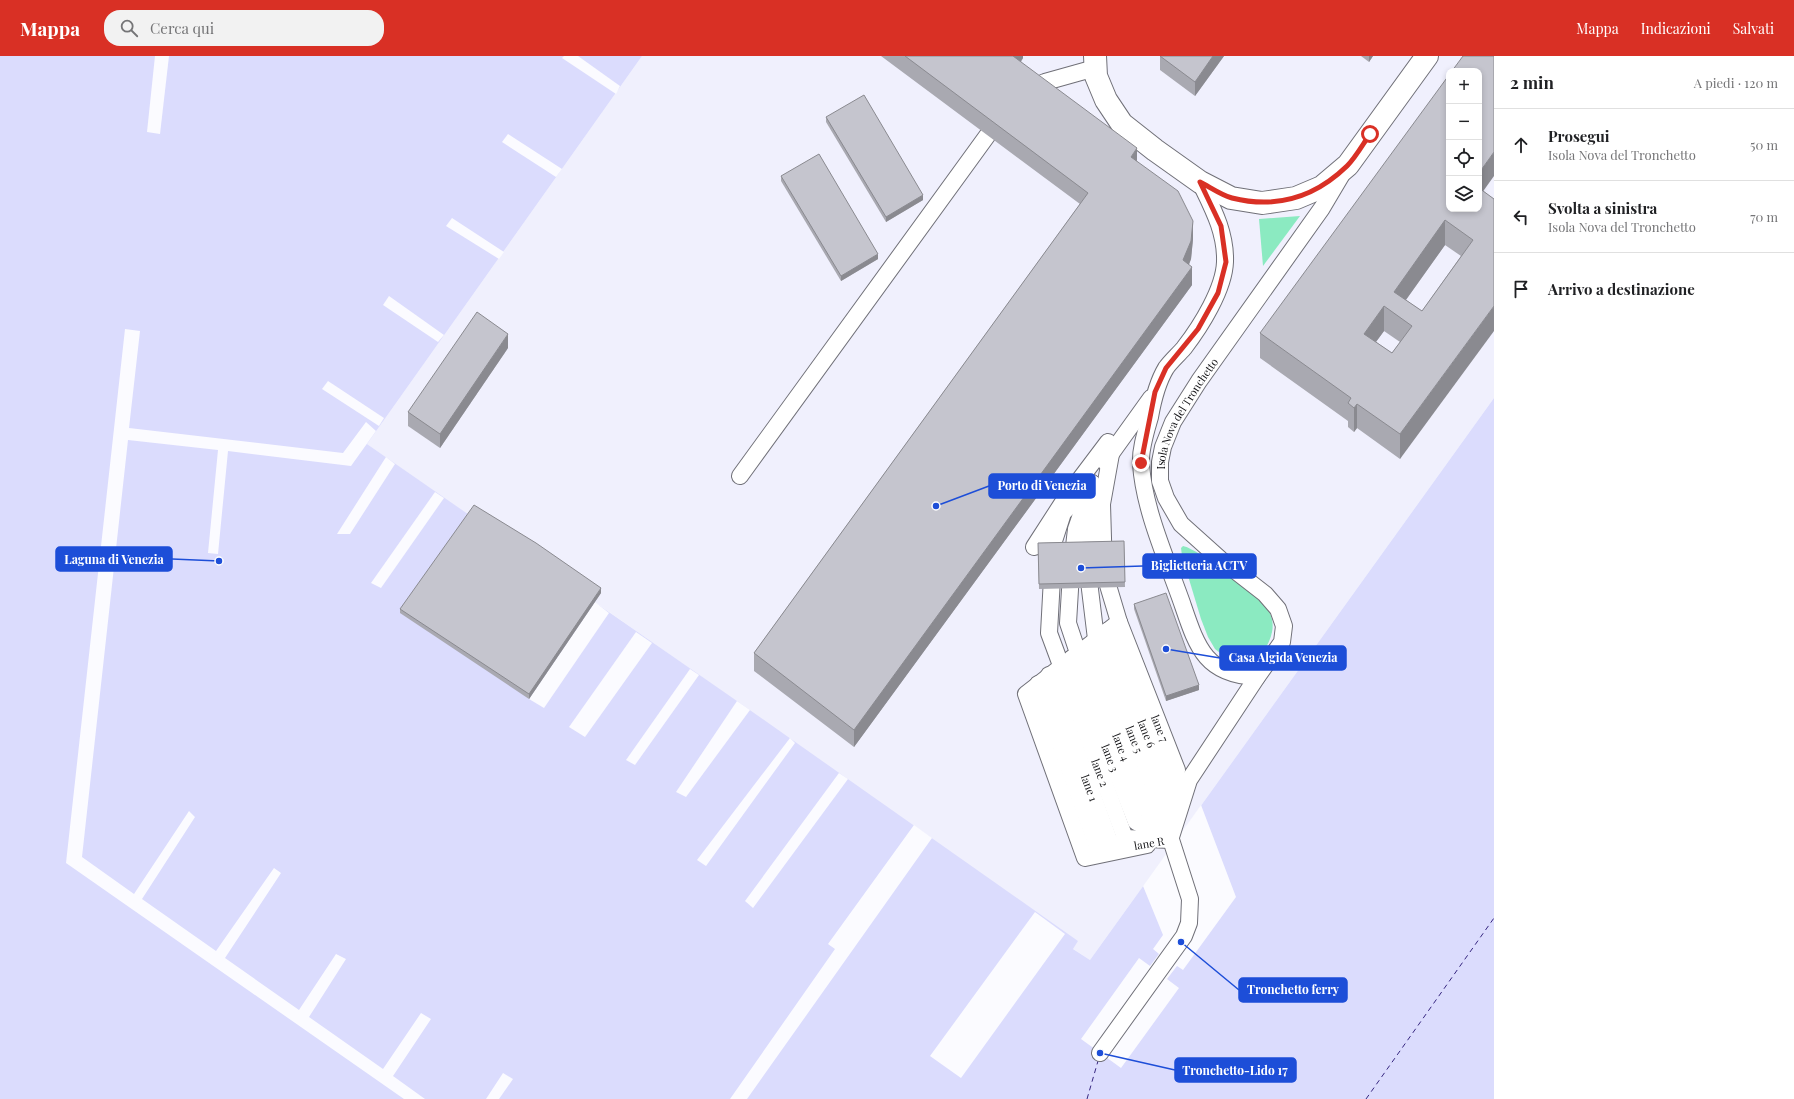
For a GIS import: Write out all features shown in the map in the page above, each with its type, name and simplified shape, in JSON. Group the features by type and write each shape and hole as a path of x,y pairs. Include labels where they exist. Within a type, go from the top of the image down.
{"street":[{"name":"Isola Nova del Tronchetto","path":"1095,62 1096,76 1106,100 1122,124 1200,182 1231,198 1262,203 1296,198 1322,187 1348,165 1427,56"}],"lane":[{"path":"740,476 1012,102 1021,93 1095,62"},
{"name":"Isola Nova del Tronchetto","path":"1200,182 1221,226 1226,262 1218,293 1198,329 1166,368 1155,392 1141,463 1147,498 1162,548 1191,630 1199,646 1211,662 1224,671 1240,676 1257,677 1282,642 1284,626 1278,609 1265,594 1220,559 1181,524 1166,498 1160,481 1160,462 1163,447 1173,422 1226,342 1322,208 1348,165"},
{"path":"1034,547 1065,499 1138,402 1166,368"},
{"path":"1073,657 1049,633 1054,540 1063,513 1092,484 1111,454 1155,392"},
{"path":"1073,657 1104,572 1102,504 1111,454"},
{"path":"1073,657 1088,573 1092,484"},
{"path":"1073,657 1068,623 1071,573 1076,529 1092,484"},
{"name":"lane 7","path":"1073,657 1177,770 1170,840"},
{"name":"lane 5","path":"1073,657 1157,796 1190,899 1189,923 1184,936 1100,1053"},
{"name":"lane R","path":"1073,657 1085,858 1170,840"},
{"name":"lane 3","path":"1073,657 1136,822 1170,840"},
{"name":"lane 1","path":"1073,657 1111,845 1170,840"},
{"path":"1170,840 1189,780 1257,677"}],"shaded area":[{"path":"642,56 1494,56 1494,398 1090,960 1072,948 1077,941 595,602 529,699 400,613 444,498 367,444"}],"green space":[{"path":"1300,216 1263,266 1259,219"},
{"path":"1183,546 1191,549 1230,575 1265,606 1272,618 1273,628 1271,637 1264,651 1254,657 1229,660 1215,649 1208,637 1201,619 1182,556 1181,548"}],"water":[{"path":"0,56 642,56 367,444 737,701 1078,941 1073,949 1090,960 1494,398 1494,1099 0,1099"}],"pier":[{"path":"155,56 169,56 160,134 147,132"},
{"path":"564,56 578,56 620,86 616,94 562,58"},
{"path":"508,134 562,169 556,177 502,142"},
{"path":"452,218 504,252 499,259 446,226"},
{"path":"389,296 444,335 438,342 383,305"},
{"path":"125,329 140,331 129,428 343,453 366,422 376,431 351,466 228,451 218,554 208,553 218,450 128,440 82,857 134,894 189,811 195,817 142,899 216,951 274,868 281,873 225,958 299,1010 336,954 346,959 309,1017 383,1069 421,1013 431,1019 393,1076 425,1099 404,1099 66,863"},
{"path":"328,381 384,418 379,426 322,389"},
{"path":"386,457 395,464 350,534 337,534"},
{"path":"435,492 444,498 381,588 371,583"},
{"path":"595,602 609,613 544,708 529,699"},
{"path":"636,632 652,643 585,737 569,727"},
{"path":"690,669 699,675 635,765 626,760"},
{"path":"737,701 750,710 686,797 676,792"},
{"path":"790,738 795,743 706,866 697,860"},
{"path":"839,773 848,779 753,908 745,901"},
{"path":"1201,805 1236,897 1183,970 1177,966 1167,979 1179,988 1121,1068 1081,1039 1139,958 1150,966 1159,954 1153,949 1163,935 1143,886"},
{"path":"914,825 932,838 747,1099 730,1099 835,949 828,944"},
{"path":"1035,912 1065,934 961,1078 930,1056"},
{"path":"503,1073 513,1079 499,1099 486,1099"}],"building":[{"path":"905,56 1013,56 1137,148 1131,157 1178,191 1193,221 1191,241 1183,260 1192,267 854,730 754,653 1088,193"},
{"path":"1160,56 1213,56 1195,82"},
{"path":"1463,56 1494,56 1494,152 1482,169 1482,68 1454,68"},
{"path":"1446,79 1446,212 1482,212 1482,190 1494,199 1494,306 1400,434 1357,404 1354,408 1348,403 1351,398 1260,333","holes":["1445,220 1473,240 1422,311 1394,292","1384,306 1412,326 1392,353 1364,334"]},
{"path":"864,95 923,195 886,217 826,117"},
{"path":"819,154 878,254 841,276 781,176"},
{"path":"477,312 508,334 440,434 408,412"},
{"path":"474,505 536,543 601,588 529,694 400,609"},
{"path":"1124,541 1125,582 1039,584 1038,543"},
{"path":"1166,593 1199,685 1166,696 1134,604"}],"ferry route":[{"path":"1366,1099 1494,918"},
{"path":"1087,1099 1098,1061"}],"place":[{"name":"Porto di Venezia","path":"936,506"},
{"name":"Laguna di Venezia","path":"219,561"},
{"name":"Biglietteria ACTV","path":"1081,568"},
{"name":"Casa Algida Venezia","path":"1166,649"},
{"name":"Tronchetto ferry","path":"1181,942"},
{"name":"Tronchetto-Lido 17","path":"1100,1053"}],"route":[{"path":"1141,463 1155,392 1166,368 1198,329 1218,293 1226,262 1221,226 1200,182 1231,198 1262,203 1296,198 1322,187 1348,165 1370,134"}]}
